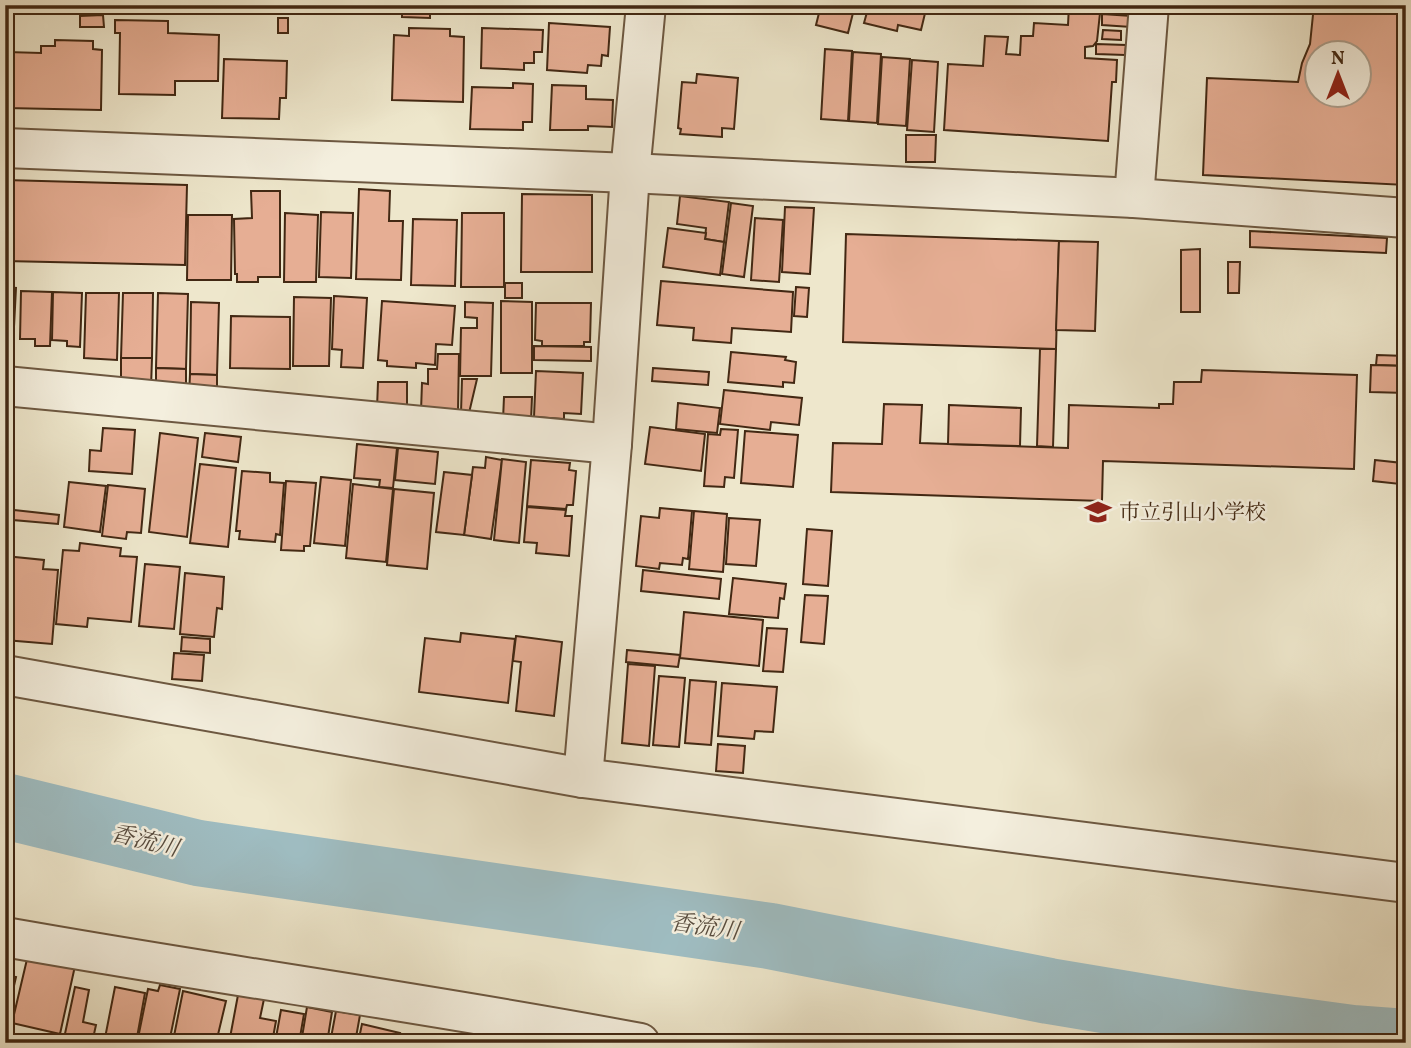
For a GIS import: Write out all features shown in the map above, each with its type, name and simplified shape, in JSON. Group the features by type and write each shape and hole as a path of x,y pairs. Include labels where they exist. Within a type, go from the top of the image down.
{"street":[{"path":"583,778 612,444 630,173 646,5"},
{"path":"1134,198 1149,5"},
{"path":"5,148 630,173 1134,198 1406,218"},
{"path":"5,386 612,444"},
{"path":"5,675 583,778 1406,883"},
{"path":"5,937 550,1034 640,1043"}],"building":[{"path":"402,5 430,5 430,18 402,17"},
{"path":"535,5 553,5 553,14 534,12"},
{"path":"772,5 811,5 809,13"},
{"path":"821,5 855,5 848,33 816,25"},
{"path":"869,5 927,5 921,30 898,25 897,31 864,23"},
{"path":"1069,5 1097,5 1096,13 1100,13 1097,41 1093,46 1085,47 1085,58 1117,60 1116,82 1112,82 1108,141 944,130 948,64 983,66 985,36 1008,37 1006,54 1020,55 1021,36 1033,36 1034,23 1068,25"},
{"path":"1314,5 1406,5 1406,185 1203,175 1207,78 1298,82 1302,63 1302,108 1372,108 1372,38 1311,38"},
{"path":"1102,14 1132,16 1131,27 1102,25"},
{"path":"103,15 104,27 80,27 80,16"},
{"path":"278,18 288,18 288,33 278,33"},
{"path":"115,20 168,21 168,33 219,35 218,81 175,81 175,95 119,94 120,33 115,33"},
{"path":"549,23 610,27 608,56 602,55 601,66 588,65 587,73 547,70"},
{"path":"409,28 450,29 450,36 464,37 463,102 392,100 394,35 409,36"},
{"path":"482,28 543,30 542,52 534,52 534,63 524,63 524,70 481,68"},
{"path":"1103,30 1121,31 1121,40 1102,39"},
{"path":"55,40 93,41 93,49 102,50 101,110 6,108 7,52 41,53 41,46 55,46"},
{"path":"1096,44 1126,45 1125,55 1096,54"},
{"path":"825,49 852,51 848,121 821,119"},
{"path":"853,52 881,54 877,123 849,121"},
{"path":"882,57 910,59 906,126 878,124"},
{"path":"224,59 287,61 286,98 280,98 279,119 222,118"},
{"path":"912,60 938,62 934,132 907,130"},
{"path":"697,74 738,78 734,129 722,128 722,137 680,134 681,129 678,128 682,82 696,83"},
{"path":"513,83 533,84 532,122 523,122 523,130 470,129 472,87 513,88"},
{"path":"552,85 586,86 586,99 613,100 612,127 588,126 588,130 550,130"},
{"path":"906,135 936,135 935,162 906,162"},
{"path":"5,180 187,185 185,265 5,261"},
{"path":"359,189 390,191 389,221 403,221 401,280 356,279"},
{"path":"251,191 280,191 280,277 258,277 258,282 237,282 234,219 252,218"},
{"path":"522,194 592,195 592,272 521,272"},
{"path":"680,196 729,202 724,242 705,239 706,228 677,224"},
{"path":"731,203 753,206 744,277 722,274"},
{"path":"785,207 814,208 810,274 782,272"},
{"path":"321,212 353,213 351,278 319,277"},
{"path":"285,213 318,215 316,282 284,282"},
{"path":"462,213 504,213 504,287 461,287"},
{"path":"188,215 232,215 231,280 187,280"},
{"path":"755,218 783,220 779,282 751,280"},
{"path":"413,219 457,220 455,286 411,285"},
{"path":"668,228 706,233 705,239 724,242 720,275 663,267"},
{"path":"1250,231 1387,238 1386,253 1250,247"},
{"path":"846,234 1059,241 1056,349 843,342"},
{"path":"1059,241 1098,242 1095,331 1056,330"},
{"path":"1200,249 1200,312 1181,312 1181,250"},
{"path":"1228,262 1240,262 1239,293 1228,293"},
{"path":"661,281 793,292 791,332 732,328 731,343 693,340 694,328 657,325"},
{"path":"505,283 522,283 522,298 505,298"},
{"path":"5,287 16,288 13,346 5,346"},
{"path":"796,287 809,288 807,317 794,316"},
{"path":"21,291 52,292 50,346 35,346 35,339 20,339"},
{"path":"53,292 82,293 80,347 67,346 67,341 52,340"},
{"path":"86,293 119,293 117,360 84,358"},
{"path":"123,293 153,293 152,358 121,358"},
{"path":"158,293 188,294 186,369 156,368"},
{"path":"334,296 367,298 363,368 341,367 342,350 332,349"},
{"path":"294,297 331,298 329,366 293,366"},
{"path":"382,301 455,306 452,345 436,344 435,365 416,363 416,368 387,366 387,361 378,360"},
{"path":"501,301 532,302 532,373 501,373"},
{"path":"191,302 219,303 217,375 190,374"},
{"path":"465,302 493,303 491,376 460,376 461,328 477,328 477,318 465,317"},
{"path":"536,303 591,303 590,342 584,342 584,346 542,346 542,341 535,340"},
{"path":"231,316 290,317 290,369 230,368"},
{"path":"534,346 591,347 591,361 534,360"},
{"path":"1040,349 1056,349 1053,447 1037,446"},
{"path":"731,352 786,357 785,360 796,362 794,383 783,382 783,387 728,382"},
{"path":"438,354 459,354 458,411 421,411 422,383 428,384 428,369 437,369"},
{"path":"1377,355 1406,356 1406,366 1376,365"},
{"path":"121,358 152,358 151,388 121,387"},
{"path":"1371,365 1406,366 1406,393 1370,392"},
{"path":"156,368 186,369 186,393 156,392"},
{"path":"653,368 709,372 708,385 652,381"},
{"path":"1202,370 1357,375 1354,469 1103,461 1102,501 831,492 833,443 882,444 884,404 922,405 920,443 1068,448 1069,405 1159,408 1159,404 1173,404 1174,382 1201,382"},
{"path":"536,371 583,373 581,414 564,413 564,419 534,417"},
{"path":"190,374 217,375 217,396 189,396"},
{"path":"462,379 477,379 469,413 461,413"},
{"path":"378,382 407,382 407,409 377,408"},
{"path":"724,390 802,398 799,425 771,422 770,430 720,424"},
{"path":"504,397 532,397 531,421 503,420"},
{"path":"678,403 720,408 717,433 676,429"},
{"path":"949,405 1021,408 1020,446 948,444"},
{"path":"650,427 705,434 701,471 645,464"},
{"path":"103,428 135,430 132,474 89,471 90,450 101,451"},
{"path":"721,429 738,430 734,478 725,477 724,487 704,486 708,434 720,435"},
{"path":"745,431 798,435 793,487 741,483"},
{"path":"160,433 198,438 187,537 149,532"},
{"path":"205,433 241,437 238,462 202,457"},
{"path":"357,444 397,448 393,488 379,487 380,480 354,478"},
{"path":"398,448 438,452 435,484 395,480"},
{"path":"486,457 502,460 491,539 464,535 473,467 485,468"},
{"path":"502,459 526,462 519,543 494,540"},
{"path":"531,460 570,463 569,470 576,471 573,505 567,505 566,509 527,506"},
{"path":"1375,460 1402,463 1400,484 1373,481"},
{"path":"200,464 236,468 228,547 190,543"},
{"path":"242,471 270,473 270,482 284,483 280,535 276,534 275,542 239,539 240,531 236,531"},
{"path":"444,472 472,475 464,535 436,532"},
{"path":"321,477 351,480 345,546 314,543"},
{"path":"286,481 316,483 310,546 304,546 304,551 281,550"},
{"path":"69,482 106,486 100,532 64,527"},
{"path":"353,484 393,489 386,562 346,558"},
{"path":"108,485 145,489 141,533 127,532 126,539 102,536"},
{"path":"394,489 434,493 427,569 387,565"},
{"path":"527,507 566,510 565,516 572,516 569,556 536,553 537,543 524,542"},
{"path":"660,508 692,511 688,559 683,558 682,565 660,563 659,569 636,566 641,516 659,518"},
{"path":"14,510 59,515 58,524 13,520"},
{"path":"694,511 727,514 723,572 689,569"},
{"path":"729,518 760,520 756,566 726,564"},
{"path":"807,529 832,531 828,586 803,584"},
{"path":"80,543 121,548 120,556 137,557 131,622 88,618 87,627 56,624 63,550 79,551"},
{"path":"5,556 44,560 43,569 58,570 52,644 5,640"},
{"path":"145,564 180,567 174,629 139,626"},
{"path":"643,570 721,579 719,599 641,591"},
{"path":"185,573 224,577 222,609 217,608 214,637 180,634"},
{"path":"733,578 786,584 784,599 780,598 778,618 729,614"},
{"path":"805,595 828,596 824,644 801,642"},
{"path":"684,612 763,620 759,666 680,658"},
{"path":"767,628 787,629 783,672 763,671"},
{"path":"461,633 515,639 508,703 419,692 425,638 460,642"},
{"path":"516,636 562,642 554,716 516,711 521,662 513,661"},
{"path":"182,637 210,639 210,653 181,651"},
{"path":"627,650 680,655 678,667 626,662"},
{"path":"174,653 204,655 202,681 172,679"},
{"path":"628,664 655,666 649,746 622,743"},
{"path":"659,676 685,678 679,747 653,745"},
{"path":"690,680 716,682 711,745 685,743"},
{"path":"722,683 777,687 773,732 755,731 754,739 718,736"},
{"path":"718,744 745,746 743,773 716,771"},
{"path":"28,955 75,966 60,1034 12,1023"},
{"path":"5,975 16,977 5,1025"},
{"path":"160,985 180,989 169,1043 137,1043 148,989 158,991"},
{"path":"75,987 89,990 83,1022 96,1025 92,1043 63,1043"},
{"path":"115,987 145,993 136,1043 104,1043"},
{"path":"183,991 226,1001 216,1043 174,1036"},
{"path":"238,995 264,999 260,1018 276,1021 272,1043 229,1043"},
{"path":"307,1007 332,1012 327,1043 301,1043"},
{"path":"281,1010 304,1014 299,1043 275,1043"},
{"path":"336,1011 360,1015 355,1043 330,1043"},
{"path":"362,1024 400,1033 397,1043 358,1043"}],"waterway":[{"name":"香流川","path":"5,806 198,853 770,936 1049,991 1235,1022 1352,1038 1406,1042"}],"place":[{"name":"市立引山小学校","path":"1098,512"}]}
